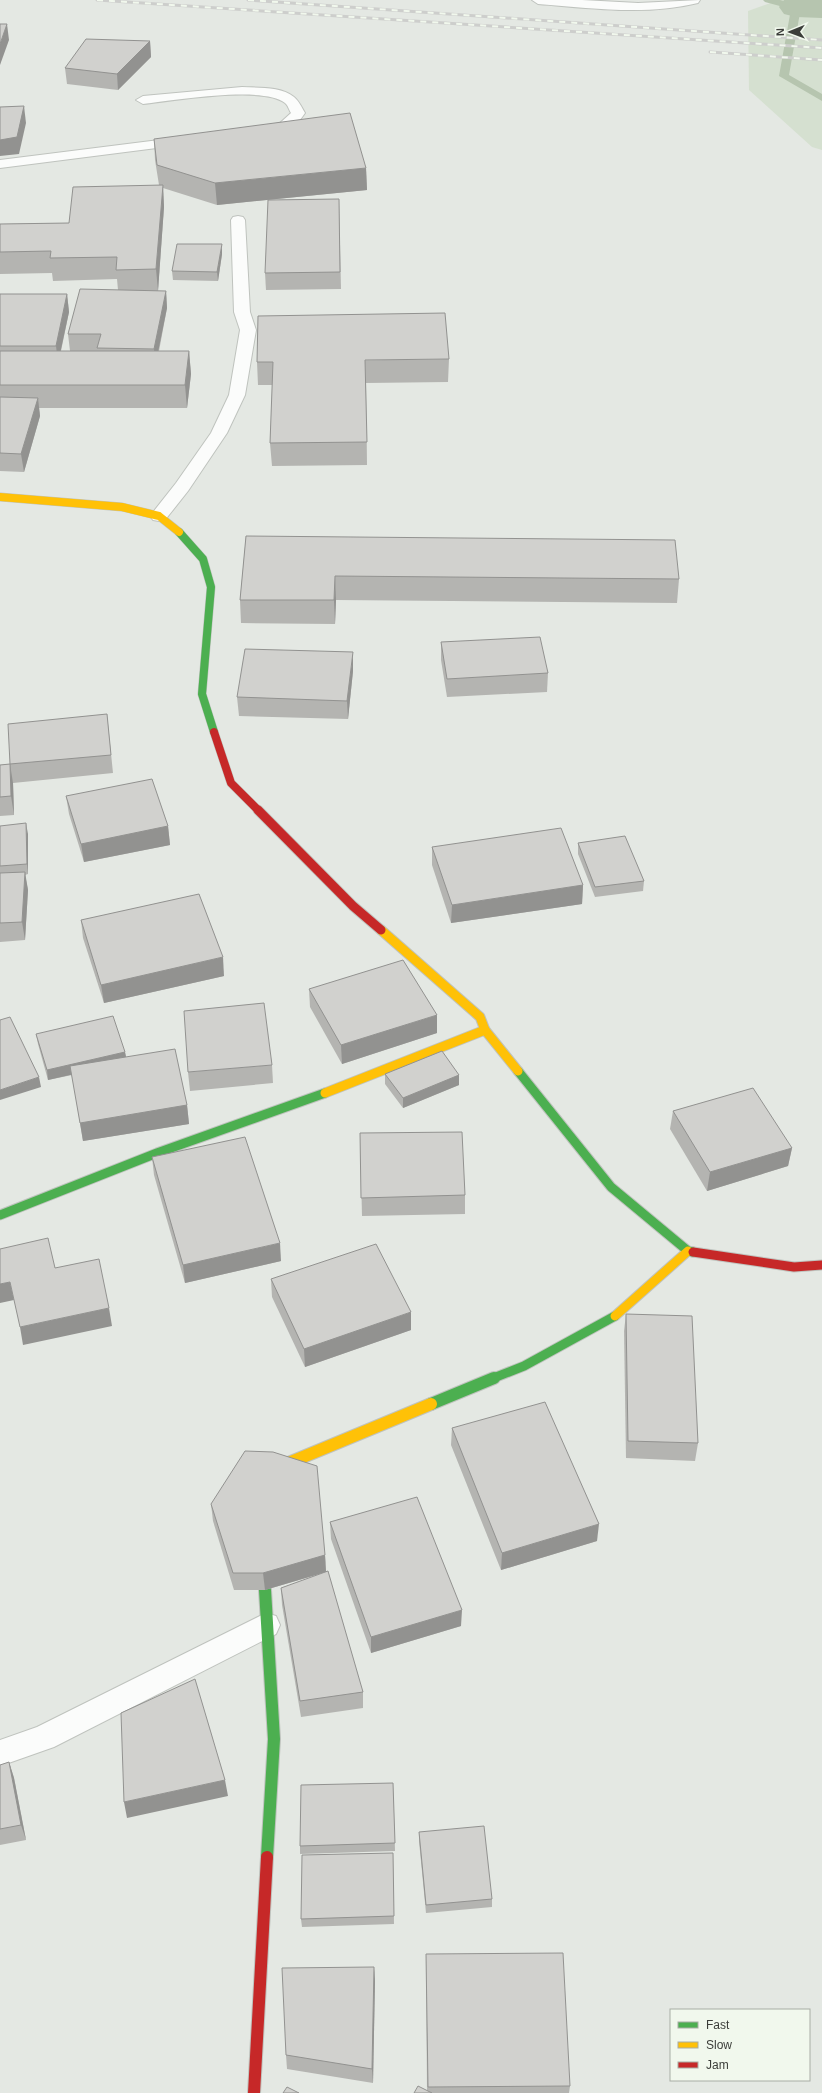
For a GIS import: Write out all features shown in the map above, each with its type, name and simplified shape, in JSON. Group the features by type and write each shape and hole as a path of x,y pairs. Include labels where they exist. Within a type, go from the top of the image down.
{"street":[{"path":"538,0 655,6 677,6 694,0"},
{"path":"143,100 242,91 273,92 290,100 298,113 293,123 276,130 252,133"},
{"path":"0,164 197,140"},
{"path":"159,516 182,487 220,433 237,395 248,330 242,312 238,220"},
{"path":"0,496 122,507 159,516 185,537 203,559 211,587 202,694 232,783 353,906 480,1017 485,1030 611,1187 688,1251 794,1267 822,1265"},
{"path":"0,1215 157,1153 322,1094 485,1030"},
{"path":"274,1469 524,1366 611,1319 688,1251"},
{"path":"254,2093 274,1739 265,1590"},
{"path":"0,1753 44,1738 266,1625"}],"green space":[{"path":"779,0 822,0 822,150 812,147 749,90 748,11"}],"building":[{"path":"0,24 7,24 0,44"},
{"path":"86,39 150,41 117,74 65,68"},
{"path":"24,106 17,137 0,140 0,107"},
{"path":"350,113 366,168 215,183 157,165 154,139"},
{"path":"163,185 156,269 116,270 117,257 50,258 51,251 0,252 0,224 69,223 73,187"},
{"path":"339,199 340,272 265,273 268,200"},
{"path":"177,244 222,244 217,272 172,271"},
{"path":"80,289 166,291 154,349 97,348 101,334 68,334"},
{"path":"0,294 67,294 56,346 0,346"},
{"path":"445,313 449,359 365,360 367,442 270,443 273,362 257,362 258,316"},
{"path":"0,351 189,351 185,385 0,385"},
{"path":"0,397 38,398 21,454 0,453"},
{"path":"246,536 675,540 679,579 335,576 334,600 240,600"},
{"path":"540,637 548,673 447,679 441,642"},
{"path":"245,649 353,652 347,701 237,697"},
{"path":"107,714 111,755 10,764 8,724"},
{"path":"10,764 11,796 0,797 0,765"},
{"path":"152,779 168,826 81,844 66,796"},
{"path":"26,823 27,864 0,866 0,826"},
{"path":"561,828 583,885 452,905 432,847"},
{"path":"625,836 644,881 595,887 578,843"},
{"path":"25,872 22,922 0,923 0,873"},
{"path":"199,894 223,957 101,985 81,920"},
{"path":"403,960 437,1015 341,1045 309,989"},
{"path":"264,1003 272,1065 188,1072 184,1011"},
{"path":"113,1016 125,1052 47,1070 36,1034"},
{"path":"10,1017 39,1077 0,1090 0,1020"},
{"path":"175,1049 187,1105 80,1123 70,1066"},
{"path":"442,1051 459,1075 403,1098 385,1074"},
{"path":"753,1088 792,1148 710,1172 673,1111"},
{"path":"462,1132 465,1195 361,1198 360,1133"},
{"path":"245,1137 280,1243 183,1265 152,1157"},
{"path":"48,1238 55,1268 99,1259 109,1308 20,1327 10,1282 0,1284 0,1249"},
{"path":"376,1244 411,1312 304,1349 271,1279"},
{"path":"626,1314 692,1316 698,1443 628,1441"},
{"path":"545,1402 599,1524 502,1553 452,1428"},
{"path":"245,1451 273,1452 317,1466 325,1555 263,1573 233,1573 211,1504"},
{"path":"417,1497 462,1610 371,1637 330,1522"},
{"path":"328,1571 363,1692 300,1701 281,1588"},
{"path":"195,1679 225,1780 124,1802 121,1713"},
{"path":"9,1762 21,1825 0,1829 0,1765"},
{"path":"393,1783 395,1843 300,1846 301,1785"},
{"path":"484,1826 492,1899 426,1905 419,1832"},
{"path":"393,1853 394,1916 301,1919 302,1855"},
{"path":"563,1953 570,2086 428,2087 426,1954"},
{"path":"374,1967 372,2069 286,2055 282,1968"},
{"path":"418,2086 432,2093 414,2093"},
{"path":"287,2087 299,2093 283,2093"}],"waterway":[{"path":"768,0 796,7 784,76 822,98"},
{"path":"796,7 822,8"}],"railway":[{"path":"97,0 822,48"},
{"path":"248,0 822,40"},
{"path":"710,52 822,60"}],"traffic: fast":[{"path":"179,532 203,559 211,587 202,694 214,732"},
{"path":"518,1071 611,1187 688,1251 693,1252"},
{"path":"0,1215 157,1153 325,1093"},
{"path":"431,1404 524,1366 615,1316"},
{"path":"265,1590 274,1739 267,1857"}],"traffic: slow":[{"path":"0,497 122,507 159,516 179,532"},
{"path":"381,930 480,1017 485,1030 518,1071"},
{"path":"325,1093 485,1030"},
{"path":"615,1316 688,1251"},
{"path":"274,1469 431,1404"}],"traffic: jam":[{"path":"214,732 231,783 353,906 381,930"},
{"path":"693,1252 794,1267 822,1265"},
{"path":"254,2093 267,1857"}]}
